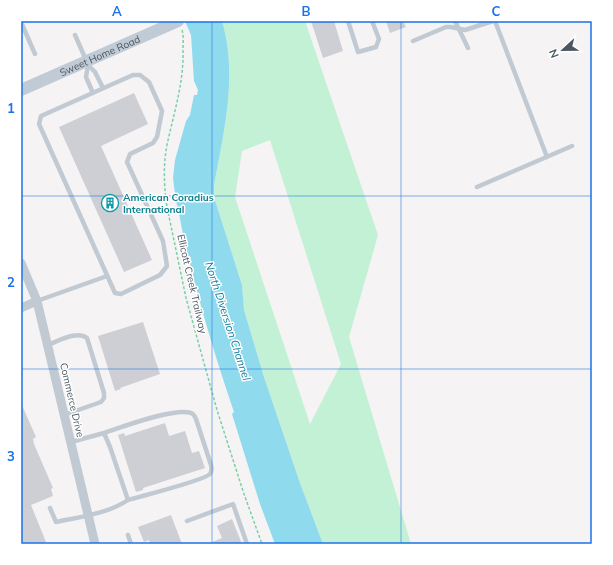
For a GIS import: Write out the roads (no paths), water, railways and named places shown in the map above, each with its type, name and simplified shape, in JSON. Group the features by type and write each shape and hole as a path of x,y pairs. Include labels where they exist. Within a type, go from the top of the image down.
{"main road":[{"name":"Sweet Home Road","path":"21,90 87,64 158,30 180,24"}],"street":[{"name":"Commerce Drive","path":"21,263 37,301 95,544"},
{"path":"21,308 37,301"}],"lane":[{"path":"348,21 358,52 376,47 379,39 372,21"},
{"path":"455,21 468,48"},
{"path":"413,40 446,27 465,30 494,21 547,157"},
{"path":"21,22 35,54"},
{"path":"75,35 87,64 95,72 103,88"},
{"path":"87,64 86,77 93,93"},
{"path":"133,75 140,75 149,82 162,111 157,137 153,143 130,154 127,162 163,241 167,266 160,275 121,294 115,292 107,276 39,124 41,116 93,93 133,75"},
{"path":"477,186 572,146"},
{"path":"37,301 107,276"},
{"path":"47,345 78,334 87,338 104,393 104,398 101,402 64,415"},
{"path":"50,508 56,522 88,516 120,505 128,500 198,479 210,473 212,470 196,419 193,414 188,412 164,414 71,442"},
{"path":"104,433 128,500"},
{"path":"187,521 233,504 247,544"},
{"path":"128,535 131,544"}],"water":[{"name":"North Diversion Channel","path":"185,21 222,21 227,41 229,82 228,103 214,185 214,197 242,285 244,310 264,377 300,483 323,544 275,544 260,504 232,414 234,412 195,286 176,202 173,178 175,160 186,121 190,115 194,95 197,95 198,90 194,81 191,35"}],"place":[{"name":"American Coradius International","path":"110,203"}]}
